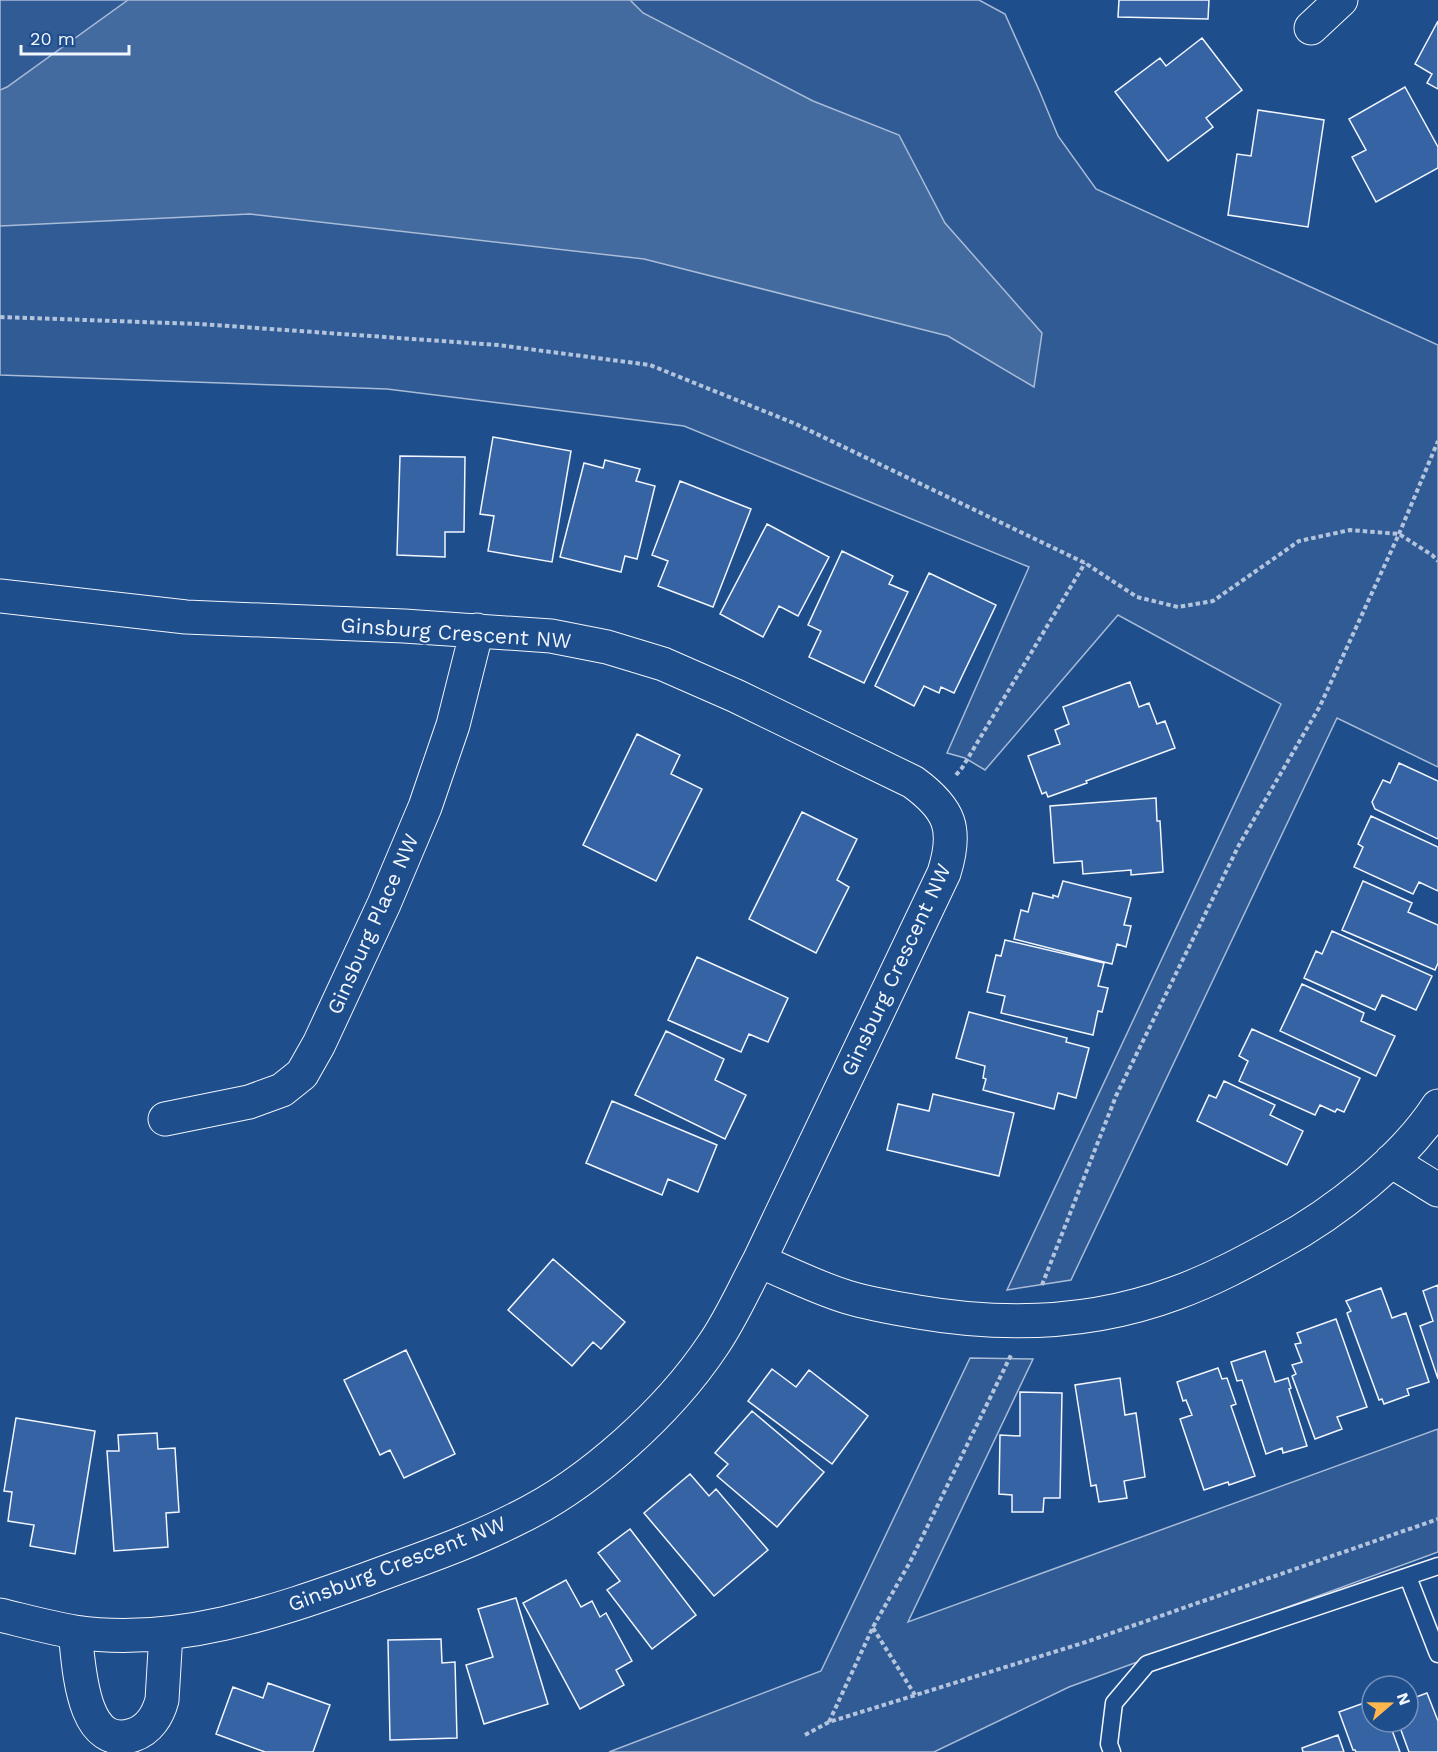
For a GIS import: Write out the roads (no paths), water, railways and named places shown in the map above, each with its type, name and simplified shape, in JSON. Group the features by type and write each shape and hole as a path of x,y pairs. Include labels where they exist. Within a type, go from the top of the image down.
{"street":[{"path":"1311,28 1341,0"},
{"name":"Ginsburg Crescent NW","path":"0,596 186,617 477,630 551,636 607,648 663,664 747,701 913,782 934,799 949,820 951,840 950,856 944,873 730,1318 713,1346 661,1408 627,1442 591,1472 555,1497 478,1537 298,1604 227,1623 166,1633 104,1635 75,1632 0,1615"},
{"name":"Ginsburg Place NW","path":"165,1119 249,1102 282,1090 302,1074 319,1044 384,904 425,807 453,725 477,630"},
{"path":"759,1261 824,1289 875,1305 980,1321 1061,1320 1125,1308 1175,1294 1206,1281 1296,1234 1354,1192 1391,1161 1438,1106"},
{"path":"1391,1161 1438,1190"},
{"path":"75,1632 82,1683 91,1715 99,1729 110,1735 123,1736 134,1735 145,1729 159,1711 162,1700 166,1633"}],"lane":[{"path":"1112,1752 1108,1744 1114,1703 1147,1664 1438,1566"},
{"path":"1408,1577 1438,1654"}]}
